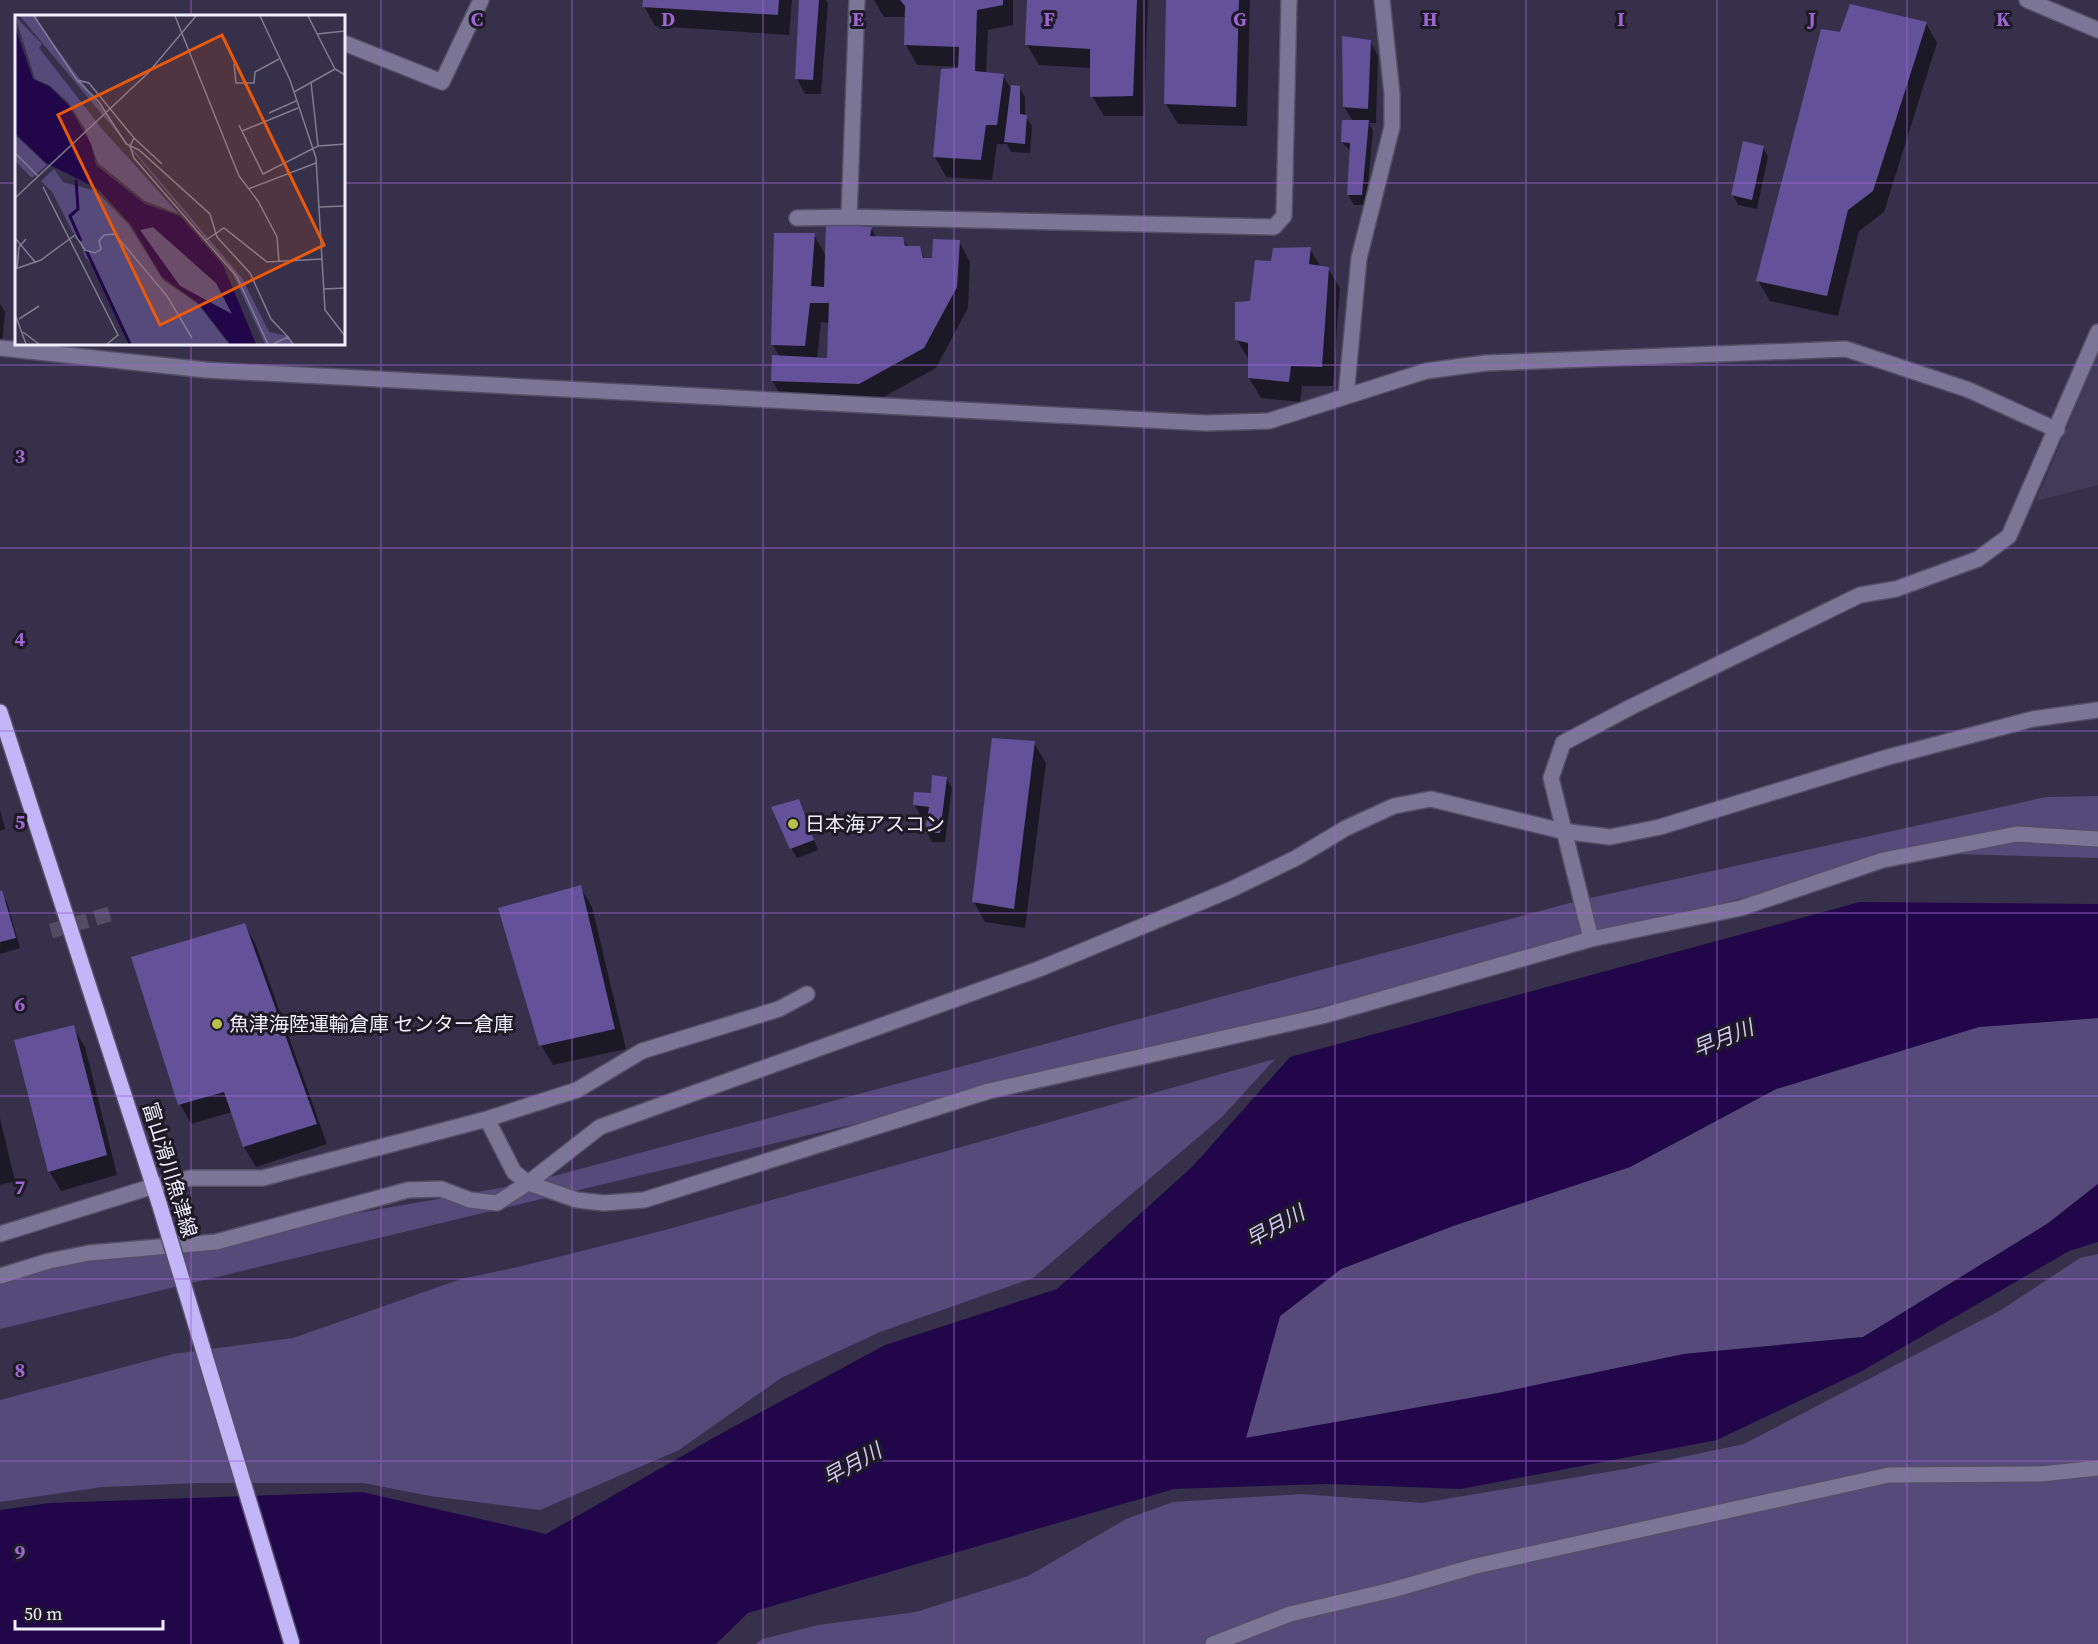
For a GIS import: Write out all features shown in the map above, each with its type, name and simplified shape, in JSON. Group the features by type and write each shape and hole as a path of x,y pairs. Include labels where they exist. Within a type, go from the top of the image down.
{"main road":[{"name":"富山滑川魚津線","path":"0,712 154,1186 292,1644"}],"street":[{"path":"345,43 442,82 481,0"},
{"path":"849,217 857,0"},
{"path":"797,218 849,217 1274,227 1284,216 1289,0"},
{"path":"1346,396 1359,258 1392,127 1392,94 1382,0"},
{"path":"2027,0 2098,30"},
{"path":"1591,939 1562,831 1551,778 1563,743 1631,706 1860,595 1896,589 1978,559 2008,536 2057,430 2098,332"},
{"path":"0,348 206,370 1206,423 1269,421 1426,371 1486,363 1846,349 1969,390 2057,430"},
{"path":"0,1276 49,1261 89,1253 216,1242 408,1190 441,1189 470,1200 498,1203 528,1183 600,1127 1039,969 1230,890 1394,806 1431,799 1562,831 1610,837 1660,827 1919,749 2033,719 2098,710"},
{"path":"487,1119 514,1172 528,1183 577,1200 604,1203 644,1200 989,1091 1322,1016 1591,939 1741,908 1883,860 2017,834 2098,840"},
{"path":"0,1234 154,1186 190,1178 263,1178 487,1119 577,1090 642,1051 779,1009 807,994"},
{"path":"1213,1644 1290,1614 1392,1590 1476,1566 1889,1474 2041,1474 2098,1468"}],"shaded area":[{"path":"2098,354 2098,485 2036,501"},
{"path":"2098,796 2098,858 1917,853 1021,1084 0,1329 0,1276 528,1183 1581,900 2046,797"},
{"path":"2098,1018 2098,1184 2047,1224 1863,1337 1684,1354 1498,1393 1246,1438 1280,1316 1341,1269 1453,1226 1630,1167 1776,1089 1979,1027"},
{"path":"1275,1059 1222,1117 1033,1278 880,1332 781,1378 679,1450 540,1510 430,1496 363,1483 198,1483 102,1487 0,1502 0,1400 173,1354 293,1338 461,1279 665,1230"},
{"path":"2098,1254 2098,1644 755,1644 763,1639 818,1625 916,1612 1028,1576 1126,1519 1173,1502 1301,1494 1422,1503 1625,1469 1744,1444 2001,1310 2080,1258"}],"water":[{"name":"早月川","path":"1860,902 2098,904 2098,1018 1979,1027 1776,1089 1630,1167 1453,1226 1341,1269 1280,1316 1246,1438 1498,1393 1684,1354 1863,1337 2047,1224 2098,1184 2098,1242 2069,1251 1862,1371 1717,1440 1461,1489 1327,1484 1174,1489 748,1613 716,1644 0,1644 0,1510 49,1503 362,1492 546,1534 722,1433 885,1345 1057,1289 1193,1166 1290,1057"}],"building":[{"path":"643,0 779,0 778,15 642,7"},
{"path":"799,0 819,0 813,80 795,79"},
{"path":"900,0 1003,0 1003,5 977,10 975,71 1004,74 997,125 986,125 981,160 933,157 941,69 958,68 959,47 904,45 905,6"},
{"path":"1027,0 1137,0 1133,96 1090,97 1090,49 1025,45"},
{"path":"1166,0 1239,0 1236,107 1164,104"},
{"path":"1850,4 1927,22 1873,191 1848,210 1827,296 1756,281 1821,29 1840,32"},
{"path":"1342,36 1371,40 1368,109 1343,107"},
{"path":"1011,85 1020,86 1020,114 1027,115 1025,144 1004,142"},
{"path":"1342,120 1369,120 1362,195 1347,195 1350,143 1341,142"},
{"path":"1743,141 1764,146 1752,200 1731,195"},
{"path":"826,224 872,227 870,236 903,237 905,246 920,246 923,258 932,258 933,239 960,240 957,287 924,348 859,384 771,381 772,355 827,358 829,303 810,303 805,346 771,345 774,233 815,233 811,286 824,287"},
{"path":"1311,247 1309,264 1329,267 1322,367 1291,366 1289,382 1248,378 1248,343 1235,340 1235,302 1250,301 1255,260 1271,261 1273,248"},
{"path":"992,738 1035,741 1014,909 972,902"},
{"path":"932,775 947,777 940,833 925,833 929,807 913,805 914,792 931,793"},
{"name":"日本海アスコン","path":"799,799 814,840 790,849 771,807"},
{"path":"581,885 615,1029 539,1046 498,908"},
{"path":"2,890 16,938 0,942 0,891"},
{"name":"魚津海陸運輸倉庫 センター倉庫","path":"245,923 317,1124 243,1147 224,1092 178,1105 131,957"},
{"path":"74,1025 107,1155 48,1172 14,1040"}],"tunnel":[{"path":"51,931 110,914"}],"place":[{"name":"日本海アスコン","path":"793,824"},
{"name":"魚津海陸運輸倉庫 センター倉庫","path":"217,1024"}]}
